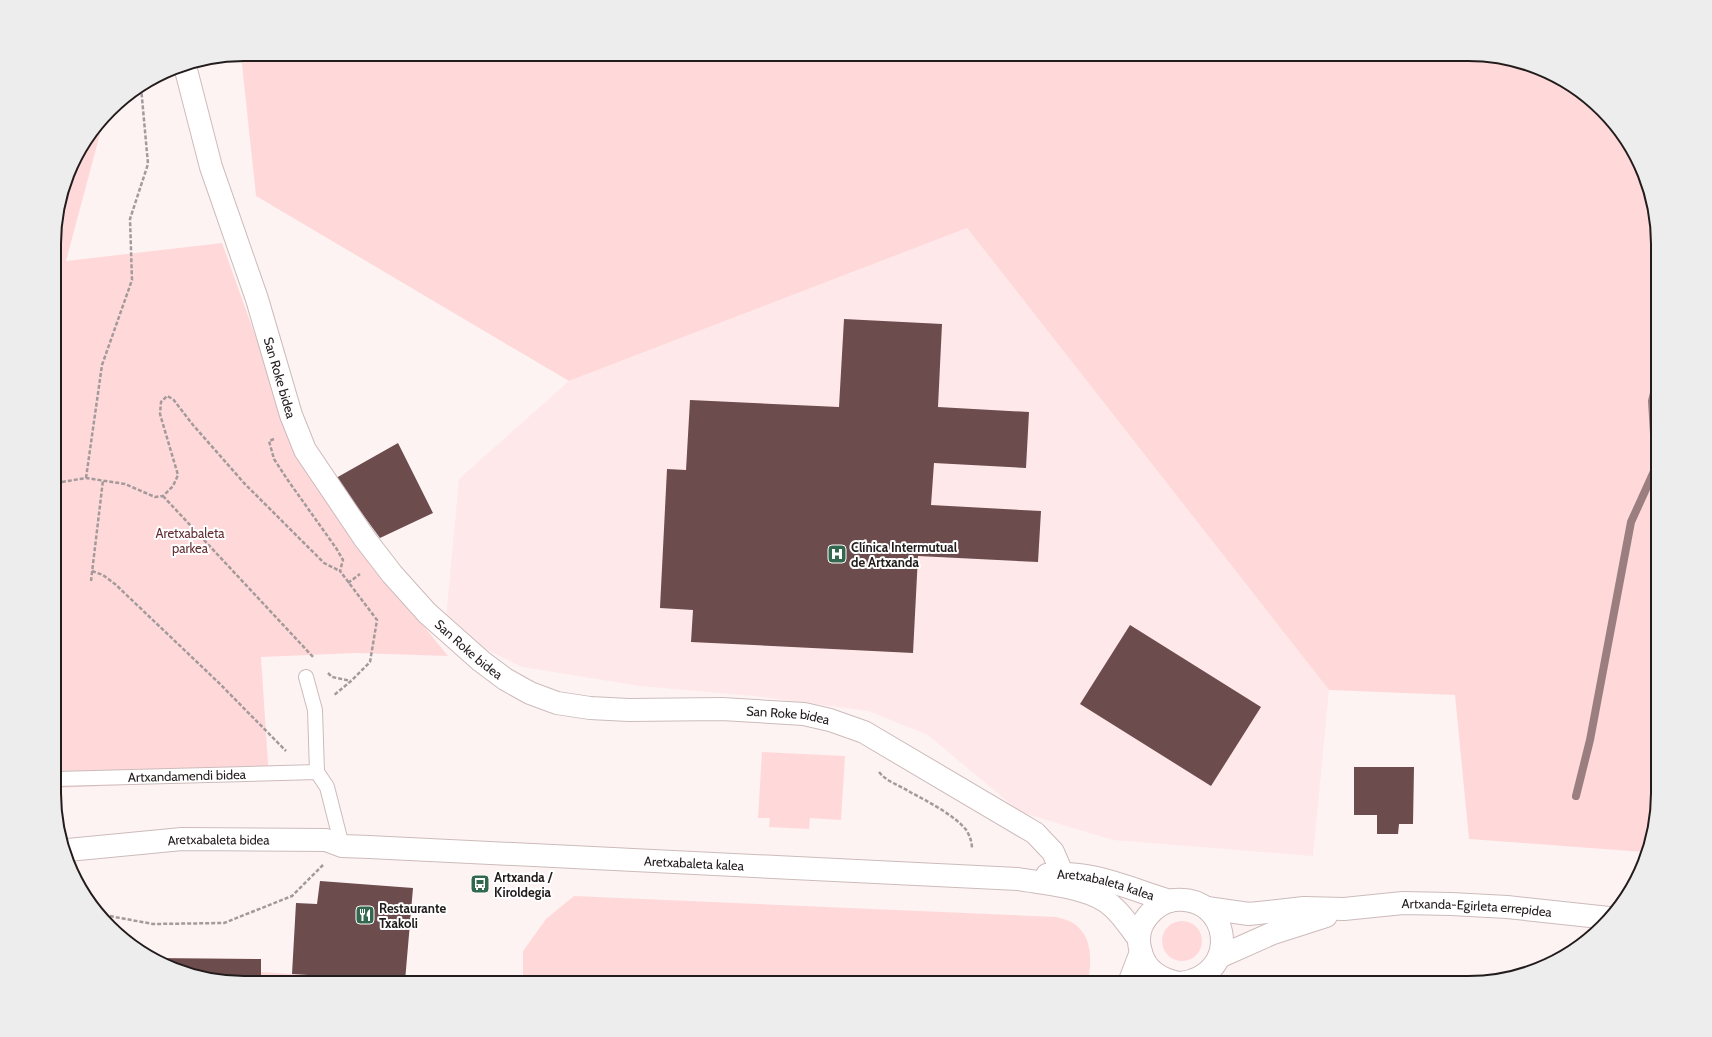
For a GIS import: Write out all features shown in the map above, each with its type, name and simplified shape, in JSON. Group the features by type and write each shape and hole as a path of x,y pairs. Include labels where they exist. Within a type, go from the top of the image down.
{"street":[{"name":"San Roke bidea","path":"186,71 211,167 258,299 290,415 306,450 365,540 392,574 441,625 481,661 505,679 530,693 557,703 598,708 722,709 804,714 830,720 864,732 1035,833 1053,852 1062,873"},
{"name":"Aretxabaleta bidea","path":"70,850 182,839 326,840 342,846 369,847"},
{"name":"Aretxabaleta kalea","path":"369,847 1018,879 1098,896 1114,907 1140,946"},
{"name":"Aretxabaleta kalea","path":"1018,879 1062,873 1079,874 1170,901"},
{"path":"1131,976 1140,946 1142,926 1148,915 1158,906 1170,901 1183,899 1195,902 1207,908 1216,918 1221,930 1222,944 1215,969 1203,976"},
{"name":"Artxanda-Egirleta errepidea","path":"1207,908 1249,914 1304,908 1344,909 1403,903 1451,904 1507,907 1602,917"},
{"name":"Artxanda-Egirleta errepidea","path":"1215,969 1273,933 1344,909"},
{"path":"1140,946 1146,964 1154,974 1158,976"}],"lane":[{"path":"306,677 315,710 317,772 327,786 342,846"},
{"name":"Artxandamendi bidea","path":"61,779 317,772"}],"path":[{"path":"86,478 102,365 132,280 130,219 148,164 141,92"},
{"path":"61,482 86,478 103,480 125,484 155,497 163,496 173,486 178,475 160,414 161,402 168,396 173,399 192,425 244,483 324,563 340,571 377,620 370,662 351,682 315,710"},
{"path":"279,437 269,440 274,459 336,548 343,560 340,571"},
{"path":"91,580 103,480"},
{"path":"163,496 317,661"},
{"path":"92,571 103,575 115,584 219,683 264,729"},
{"path":"348,583 363,572"},
{"path":"327,672 332,677 351,682"},
{"path":"877,769 885,779 911,792 952,817 966,830 971,840 972,849"},
{"path":"108,916 153,924 224,923 292,896 342,846"}],"shaded area":[{"name":"Clínica Intermutual de Artxanda","path":"967,228 1329,690 1313,856 1113,840 1020,812 928,735 868,711 754,696 640,686 522,667 445,629 459,479 569,381"}],"green space":[{"path":"242,61 1480,61 1515,67 1549,80 1570,92 1589,106 1606,123 1620,142 1632,163 1641,185 1645,197 1651,232 1651,805 1645,840 1641,852 1469,839 1455,695 1329,690 967,228 569,381 256,196"},
{"name":"Aretxabaleta parkea","path":"100,132 66,261 222,243 301,463 359,546 448,656 356,653 261,657 269,779 61,788 61,232 67,197 75,174 86,152"},
{"path":"762,752 845,756 841,820 810,818 809,829 769,827 770,818 758,818"},
{"path":"574,896 1056,917 1074,924 1084,933 1089,946 1090,969 1089,976 523,976 523,951 546,919"},
{"path":"1182,921 1190,923 1196,927 1200,933 1202,941 1200,949 1196,955 1190,959 1182,961 1174,959 1168,955 1164,949 1162,941 1164,933 1168,927 1174,923"},
{"path":"165,958 261,959 261,972 328,976 232,976 197,970"}],"building":[{"path":"844,319 942,324 938,407 1029,412 1026,468 934,463 931,505 1041,511 1038,562 918,556 913,653 691,642 693,610 660,608 667,469 686,470 690,400 839,407"},
{"path":"398,443 433,513 380,538 336,478"},
{"path":"1130,625 1261,707 1211,786 1080,704"},
{"path":"1354,767 1414,767 1413,824 1399,824 1398,834 1377,834 1377,815 1354,815"},
{"path":"320,881 413,888 405,976 324,976 292,974 296,903 317,904"},
{"path":"165,958 261,959 261,976 232,976 197,970"}],"waterway":[{"path":"1576,796 1590,740 1631,522 1651,478"}],"place":[{"name":"Clínica Intermutual de Artxanda","path":"837,554"},
{"name":"Artxanda / Kiroldegia","path":"480,884"},
{"name":"Restaurante Txakoli","path":"365,915"}]}
